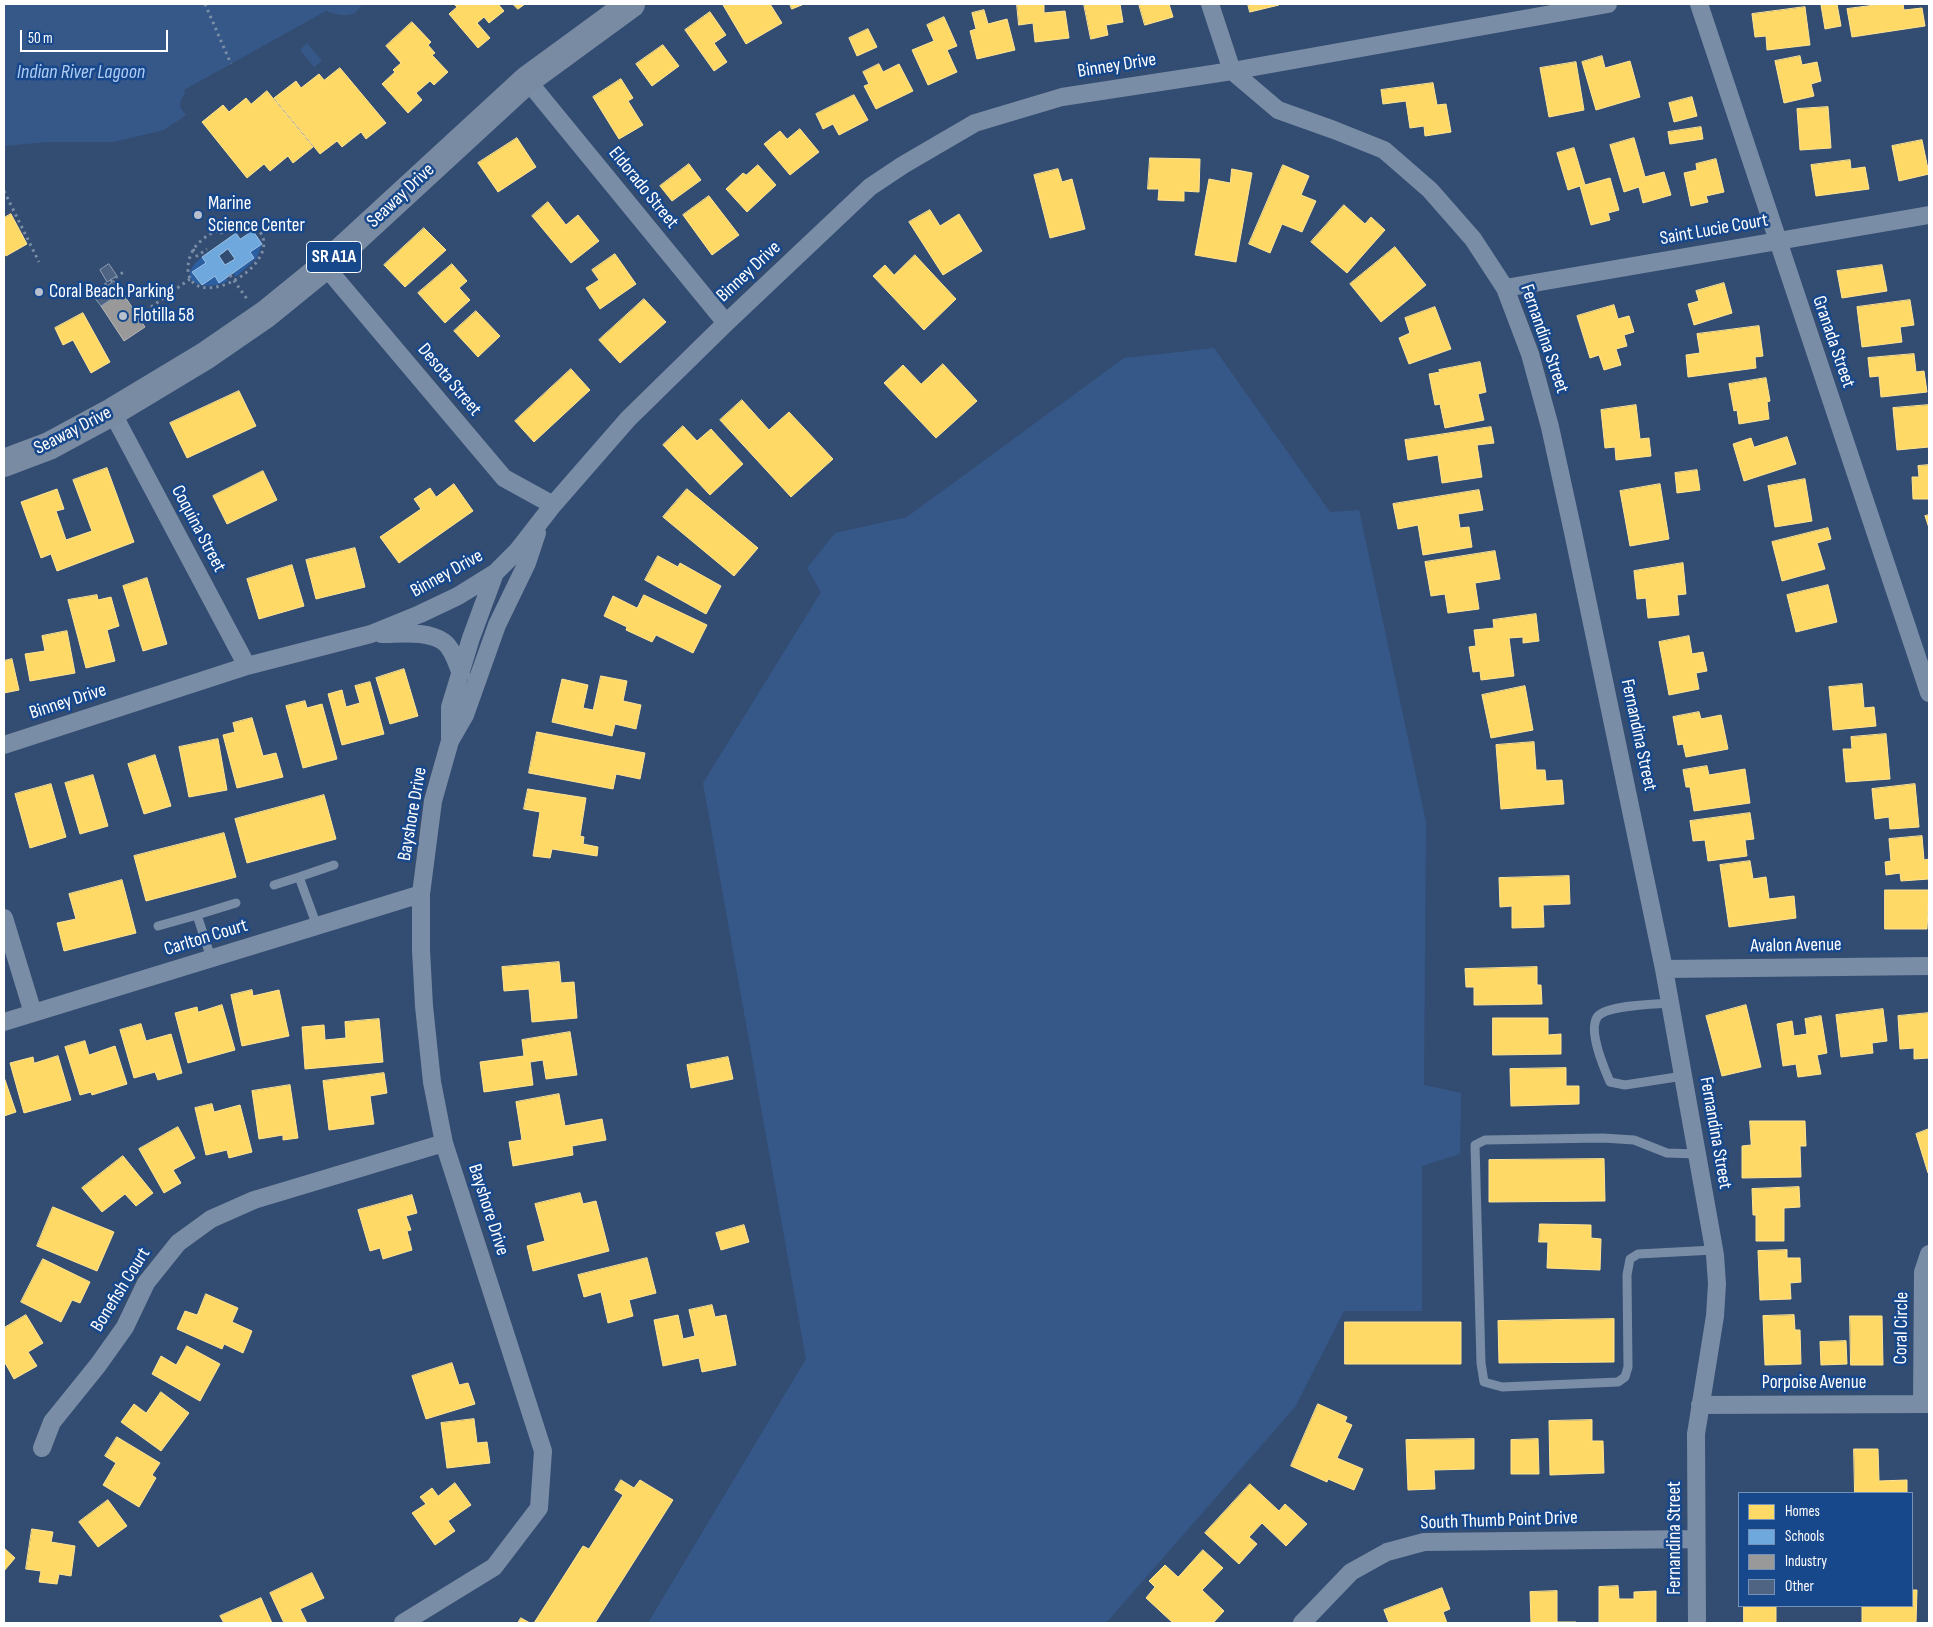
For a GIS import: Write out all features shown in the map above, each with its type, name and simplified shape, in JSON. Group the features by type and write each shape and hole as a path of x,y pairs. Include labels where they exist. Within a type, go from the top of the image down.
{"main road":[{"name":"Seaway Drive","path":"4,462 49,446 112,412 205,356 266,314 325,266 527,80 631,4"}],"street":[{"path":"1210,4 1232,71"},
{"name":"Binney Drive","path":"4,746 247,666 371,634 458,596 495,573 518,550 553,505 628,419 726,323 870,188 903,165 975,123 1062,97 1232,71 1608,4"},
{"name":"Granada Street","path":"1699,4 1929,693"},
{"name":"Fernandina Street","path":"1232,71 1278,110 1384,150 1436,197 1473,239 1506,288 1530,354 1550,427 1664,969 1714,1250 1717,1284 1716,1316 1696,1434 1697,1623"},
{"name":"Eldorado Street","path":"527,80 726,323"},
{"name":"Saint Lucie Court","path":"1506,288 1929,215"},
{"name":"Desota Street","path":"325,266 504,478 553,505"},
{"name":"Coquina Street","path":"112,412 247,666"},
{"name":"Bayshore Drive","path":"403,1623 494,1567 539,1508 542,1451 444,1143 432,1082 424,1006 421,894 433,801 450,741 465,715 497,625 527,563 542,520"},
{"name":"Bayshore Drive","path":"450,741 450,707 471,638 495,573"},
{"path":"371,634 427,635 445,643 455,658 461,674"},
{"name":"Carlton Court","path":"4,1022 421,894"},
{"path":"4,918 33,1013"},
{"name":"Avalon Avenue","path":"1664,969 1929,966"},
{"name":"Bonefish Court","path":"42,1448 52,1422 98,1365 125,1326 146,1283 178,1243 211,1219 254,1200 444,1143"},
{"name":"Coral Circle","path":"1926,1404 1923,1272 1929,1254"},
{"name":"Porpoise Avenue","path":"1700,1405 1926,1404"},
{"name":"South Thumb Point Drive","path":"1302,1623 1351,1572 1387,1552 1424,1542 1696,1539"}],"lane":[{"path":"274,885 334,865"},
{"path":"300,877 317,926"},
{"path":"158,926 236,903"},
{"path":"198,915 211,958"},
{"path":"1670,1003 1609,1009 1598,1016 1594,1028 1602,1063 1610,1082 1625,1085 1683,1076"},
{"path":"1697,1154 1667,1153 1634,1140 1603,1138 1485,1140 1475,1146 1481,1363 1484,1382 1502,1388 1618,1382 1625,1377 1628,1367 1628,1275 1630,1259 1638,1254 1714,1250"}],"path":[{"path":"205,4 231,64"},
{"path":"4,191 39,262"},
{"path":"222,234 217,224 225,218"},
{"path":"237,224 247,224 259,230 264,240 262,253 258,261 251,268 234,281 221,286 203,288 193,283 188,274 188,264 192,249 198,242 220,230 237,224"},
{"path":"192,249 197,256 207,249"},
{"path":"105,290 103,286 126,272"},
{"path":"230,275 250,303"},
{"path":"151,307 190,279"}],"shaded area":[{"path":"262,244 257,258 236,277 233,273 254,259 250,252"},
{"path":"202,257 206,263 192,272 201,285 191,278 190,273 194,265"},
{"path":"215,276 219,282 226,278 228,281 210,286 201,285"}],"water":[{"name":"Indian River Lagoon","path":"4,4 362,4 355,12 347,15 326,11 184,90 185,93 180,107 186,115 164,130 114,142 47,142 4,146"},
{"path":"307,43 322,61 314,67 300,50"},
{"path":"1214,348 1330,512 1359,510 1426,822 1424,1085 1461,1093 1460,1154 1422,1166 1422,1311 1344,1311 1295,1407 1106,1623 648,1623 806,1359 703,783 821,592 807,568 835,533 907,517 1124,358"}],"building: Homes":[{"path":"454,4 498,4 504,11 489,23 484,17 477,23 490,38 478,48 449,14 457,7"},
{"path":"513,4 525,4 518,9"},
{"path":"770,4 782,23 746,44 723,5"},
{"path":"790,4 804,4 792,9"},
{"path":"1017,4 1044,4 1044,13 1065,11 1069,38 1035,42 1033,23 1019,25"},
{"path":"1084,4 1120,4 1123,22 1106,25 1108,35 1091,39"},
{"path":"1139,4 1169,4 1173,17 1145,25"},
{"path":"1248,4 1279,4 1279,5 1250,12"},
{"path":"1837,4 1841,26 1825,29 1821,5"},
{"path":"1883,4 1903,4 1904,10 1922,8 1925,26 1852,37 1847,9"},
{"path":"1805,7 1810,45 1767,50 1766,36 1755,37 1752,14"},
{"path":"984,10 988,24 1007,19 1015,50 977,59 970,31 976,29 972,13"},
{"path":"710,12 726,35 714,43 727,62 714,71 685,30"},
{"path":"944,17 957,46 947,50 957,72 928,85 912,50 934,41 927,25"},
{"path":"412,22 431,42 428,45 435,53 432,55 448,72 434,85 430,81 416,93 422,100 408,113 382,84 395,72 393,70 401,63 386,46"},
{"path":"868,29 877,47 857,56 849,38"},
{"path":"663,45 679,66 652,86 636,64"},
{"path":"1602,56 1605,68 1630,61 1640,97 1596,110 1582,62"},
{"path":"1800,56 1802,65 1817,62 1821,81 1811,84 1814,96 1784,103 1775,61"},
{"path":"1576,62 1584,110 1549,117 1540,68"},
{"path":"879,64 883,72 899,64 913,91 876,109 864,86 869,84 863,72"},
{"path":"340,68 386,123 366,139 361,132 342,147 337,141 320,154 274,98 296,81 301,88 319,74 324,80"},
{"path":"621,79 633,98 628,101 643,125 619,139 593,97"},
{"path":"1433,83 1437,105 1446,104 1451,132 1425,136 1424,126 1410,128 1406,101 1383,104 1381,90"},
{"path":"267,91 313,147 293,163 288,156 270,171 264,164 247,178 202,122 223,105 229,112 246,98 251,104"},
{"path":"854,95 868,120 839,135 833,124 823,129 816,114"},
{"path":"1692,97 1697,116 1674,122 1669,103"},
{"path":"1828,107 1831,148 1800,150 1797,109"},
{"path":"1701,127 1703,139 1670,144 1668,132"},
{"path":"800,129 819,152 790,175 764,144 780,131 787,139"},
{"path":"517,138 536,167 498,192 478,163"},
{"path":"1634,138 1645,177 1664,172 1671,195 1643,203 1639,187 1624,192 1610,145"},
{"path":"1922,140 1929,174 1899,181 1892,146"},
{"path":"1574,148 1585,185 1610,178 1619,210 1608,213 1610,220 1591,225 1580,186 1568,190 1557,153"},
{"path":"1150,158 1200,159 1199,192 1184,191 1184,201 1158,200 1159,189 1148,189"},
{"path":"1716,159 1724,192 1706,196 1708,202 1691,206 1684,173 1697,170 1696,164"},
{"path":"1850,160 1851,169 1865,167 1869,189 1816,196 1811,165"},
{"path":"689,164 701,180 672,201 660,186"},
{"path":"758,165 776,185 747,212 726,189 743,173 746,175"},
{"path":"1283,165 1309,176 1301,195 1316,201 1302,232 1282,224 1270,253 1249,244"},
{"path":"1058,169 1062,182 1072,179 1085,229 1050,238 1034,175"},
{"path":"1232,169 1252,173 1236,262 1195,255 1209,179 1230,183"},
{"path":"709,196 739,235 712,255 683,215"},
{"path":"548,202 566,225 578,215 599,241 571,263 532,216"},
{"path":"1344,205 1365,224 1371,217 1385,230 1347,273 1311,242"},
{"path":"930,210 940,226 959,214 982,251 943,275 909,222"},
{"path":"11,214 27,244 6,256 4,252 4,218"},
{"path":"424,228 446,250 405,287 384,265"},
{"path":"1395,247 1426,285 1381,322 1350,284"},
{"path":"615,254 636,284 600,309 586,288 599,280 592,270"},
{"path":"915,255 956,299 924,330 873,276 885,265 894,275"},
{"path":"452,264 467,281 459,288 470,300 445,323 418,293"},
{"path":"1882,265 1887,291 1842,298 1837,271"},
{"path":"1724,283 1732,313 1694,325 1688,304 1699,301 1696,291"},
{"path":"644,299 666,322 620,363 599,340"},
{"path":"1910,300 1914,325 1900,327 1902,342 1862,347 1857,307"},
{"path":"1614,305 1618,319 1629,316 1634,332 1624,335 1627,346 1616,349 1621,365 1604,370 1599,355 1590,358 1577,316"},
{"path":"1435,307 1451,349 1409,364 1399,338 1410,333 1405,318"},
{"path":"476,311 500,336 478,357 454,331"},
{"path":"83,313 110,362 91,373 73,340 63,345 55,328"},
{"path":"1759,326 1763,356 1755,357 1756,368 1688,377 1686,355 1700,353 1697,334"},
{"path":"1914,354 1916,372 1924,371 1927,392 1881,397 1879,376 1870,377 1868,358"},
{"path":"1480,362 1486,392 1478,394 1484,420 1445,428 1440,404 1435,405 1429,374 1440,372 1439,370"},
{"path":"943,364 977,401 936,438 884,383 903,365 921,384"},
{"path":"571,369 590,390 534,442 515,421"},
{"path":"1766,378 1770,401 1767,402 1769,419 1739,424 1737,410 1734,411 1729,384"},
{"path":"239,391 256,426 187,458 170,423"},
{"path":"742,400 769,430 789,412 833,459 791,497 720,420"},
{"path":"1636,405 1640,439 1649,438 1651,456 1616,460 1615,447 1605,448 1601,410"},
{"path":"1929,405 1929,447 1897,450 1893,408"},
{"path":"683,426 697,441 711,429 743,464 710,495 663,445"},
{"path":"1491,427 1494,443 1477,445 1482,477 1442,483 1438,455 1408,460 1405,440"},
{"path":"1787,437 1796,464 1744,481 1733,444 1751,438 1754,447"},
{"path":"1929,465 1929,499 1913,499 1912,477 1919,477 1918,466"},
{"path":"107,468 134,542 57,571 51,554 41,558 21,502 57,489 64,509 56,511 66,540 92,531 73,480"},
{"path":"1697,470 1700,490 1677,493 1675,473"},
{"path":"263,471 277,500 227,524 213,496"},
{"path":"1805,479 1812,521 1775,527 1768,486"},
{"path":"454,484 473,511 399,563 380,537 421,509 414,499 430,488 436,497"},
{"path":"1660,484 1669,539 1630,546 1620,491"},
{"path":"687,489 758,548 734,576 663,517"},
{"path":"1479,490 1483,510 1458,514 1460,528 1469,527 1472,547 1423,555 1418,525 1398,529 1393,504"},
{"path":"1929,515 1929,528 1925,516"},
{"path":"1828,528 1831,539 1817,543 1825,569 1782,581 1772,542"},
{"path":"355,548 365,587 316,599 306,560"},
{"path":"1495,551 1500,579 1475,583 1479,609 1448,613 1445,594 1431,596 1425,562"},
{"path":"658,556 678,567 680,563 721,586 706,614 645,580"},
{"path":"1683,563 1686,594 1677,595 1679,615 1648,618 1646,598 1637,599 1634,571"},
{"path":"292,565 304,606 259,619 247,579"},
{"path":"147,578 167,644 143,651 123,586"},
{"path":"1828,585 1837,622 1796,632 1787,595"},
{"path":"97,595 98,600 111,597 119,626 107,630 115,661 86,668 68,600"},
{"path":"644,595 707,625 693,653 656,635 652,642 626,630 627,627 604,616 613,596 637,608"},
{"path":"1536,614 1539,641 1523,643 1523,637 1509,638 1514,676 1481,680 1480,671 1473,672 1469,647 1476,646 1474,630 1494,628 1493,620"},
{"path":"67,631 75,673 30,681 25,654 45,651 42,636"},
{"path":"1689,636 1692,654 1703,652 1707,671 1696,673 1699,689 1669,695 1659,642"},
{"path":"12,659 19,690 4,693 4,661"},
{"path":"404,669 418,716 390,724 376,678"},
{"path":"601,676 627,681 623,701 641,705 636,729 615,724 612,736 552,722 562,679 588,685 583,708 593,710"},
{"path":"370,682 384,734 342,745 328,694 342,690 346,707 360,703 355,686"},
{"path":"1862,684 1864,708 1874,707 1876,726 1833,730 1829,687"},
{"path":"1525,686 1533,730 1491,738 1482,695"},
{"path":"305,701 307,708 322,704 337,759 303,768 286,706"},
{"path":"1699,712 1701,719 1721,715 1728,749 1686,757 1683,744 1678,745 1673,717"},
{"path":"252,718 263,756 276,753 283,777 237,788 223,735 235,732 233,723"},
{"path":"537,732 645,753 640,779 616,774 613,789 529,773"},
{"path":"1886,734 1890,779 1846,782 1843,749 1852,749 1851,737"},
{"path":"218,739 227,790 189,797 179,747"},
{"path":"1534,742 1536,770 1545,770 1546,781 1562,780 1564,804 1501,809 1496,745"},
{"path":"155,755 171,806 144,814 128,764"},
{"path":"1707,766 1709,775 1745,769 1750,803 1694,811 1690,787 1686,787 1683,770"},
{"path":"93,775 108,826 80,834 65,783"},
{"path":"51,784 66,837 30,848 15,794"},
{"path":"1915,784 1919,827 1890,829 1889,817 1875,819 1872,789"},
{"path":"528,789 586,798 580,836 584,837 583,844 598,847 597,856 552,849 550,858 533,856 540,812 524,809"},
{"path":"324,795 336,839 247,863 235,819"},
{"path":"1750,813 1754,839 1745,840 1747,856 1708,861 1705,840 1693,841 1690,821"},
{"path":"224,833 236,877 146,901 134,856"},
{"path":"1922,836 1924,860 1929,859 1929,879 1901,881 1900,873 1886,875 1885,862 1891,861 1889,839"},
{"path":"1750,861 1753,879 1766,877 1769,899 1794,896 1796,918 1729,927 1720,865"},
{"path":"1569,876 1570,904 1543,905 1544,927 1512,928 1512,906 1500,907 1499,878"},
{"path":"122,880 136,933 64,951 57,923 76,919 69,894"},
{"path":"1885,890 1929,890 1927,929 1885,929"},
{"path":"559,962 561,983 574,982 577,1018 532,1022 529,989 504,991 502,967"},
{"path":"1537,967 1537,985 1541,985 1542,1004 1474,1005 1474,987 1466,987 1465,969"},
{"path":"252,990 253,996 279,990 289,1036 242,1046 231,995"},
{"path":"222,1005 235,1050 188,1063 175,1013 197,1007 198,1012"},
{"path":"1746,1005 1761,1067 1722,1076 1706,1016"},
{"path":"1883,1009 1887,1041 1872,1043 1873,1053 1841,1057 1836,1015"},
{"path":"1929,1013 1929,1058 1914,1059 1914,1048 1900,1049 1898,1016"},
{"path":"1821,1016 1827,1053 1817,1055 1821,1074 1798,1077 1796,1064 1783,1066 1777,1024 1792,1021 1794,1036 1807,1034 1805,1019"},
{"path":"1493,1018 1548,1018 1548,1035 1561,1034 1561,1054 1493,1055"},
{"path":"379,1019 383,1062 305,1069 302,1027 324,1025 325,1040 346,1038 345,1022"},
{"path":"141,1024 146,1041 171,1034 182,1073 158,1080 155,1072 134,1078 120,1030"},
{"path":"570,1032 577,1075 546,1079 543,1060 530,1062 533,1085 484,1092 480,1062 524,1056 522,1040"},
{"path":"85,1041 89,1055 115,1046 127,1084 92,1095 91,1092 80,1095 65,1047"},
{"path":"58,1056 71,1100 24,1113 10,1063 33,1057 34,1063"},
{"path":"728,1057 733,1079 691,1088 687,1065"},
{"path":"1566,1068 1566,1086 1579,1086 1579,1104 1511,1106 1510,1069"},
{"path":"384,1073 387,1093 370,1096 374,1124 329,1130 323,1081"},
{"path":"4,1077 16,1112 4,1116"},
{"path":"290,1085 298,1138 283,1140 283,1135 259,1139 252,1091"},
{"path":"559,1094 565,1126 602,1119 606,1140 572,1146 573,1155 513,1166 509,1142 522,1140 516,1102"},
{"path":"212,1104 214,1112 240,1105 252,1152 229,1158 227,1150 206,1155 195,1108"},
{"path":"1750,1121 1805,1121 1806,1146 1800,1146 1801,1177 1742,1178 1742,1146 1751,1145"},
{"path":"178,1127 195,1158 173,1170 181,1183 164,1193 139,1149"},
{"path":"1929,1129 1929,1172 1928,1173 1916,1134"},
{"path":"123,1156 153,1193 136,1206 125,1194 102,1212 82,1188"},
{"path":"1604,1159 1605,1201 1489,1202 1489,1160"},
{"path":"1799,1187 1800,1207 1784,1208 1784,1241 1756,1241 1756,1215 1753,1215 1752,1189"},
{"path":"580,1193 583,1204 596,1201 609,1251 533,1271 527,1246 545,1241 535,1204"},
{"path":"412,1195 417,1213 406,1216 411,1230 407,1231 412,1250 383,1259 380,1248 370,1251 358,1210"},
{"path":"53,1207 114,1232 97,1271 37,1246"},
{"path":"1540,1224 1591,1225 1591,1238 1601,1239 1600,1270 1547,1268 1548,1242 1539,1242"},
{"path":"744,1225 749,1242 721,1250 716,1233"},
{"path":"1787,1250 1787,1258 1800,1258 1801,1282 1790,1283 1791,1299 1760,1300 1758,1251"},
{"path":"647,1258 656,1293 629,1300 633,1316 608,1323 601,1292 584,1297 578,1275"},
{"path":"43,1259 90,1282 80,1303 72,1300 61,1322 21,1302"},
{"path":"206,1294 238,1308 232,1322 252,1331 243,1353 224,1344 222,1349 177,1329 185,1311 197,1315"},
{"path":"712,1305 715,1317 726,1315 736,1365 702,1372 699,1358 663,1366 654,1320 678,1315 683,1339 695,1336 689,1310"},
{"path":"26,1315 43,1343 28,1352 37,1366 14,1379 4,1361 4,1328"},
{"path":"1794,1315 1795,1330 1800,1330 1801,1364 1765,1365 1763,1316"},
{"path":"1850,1316 1882,1316 1883,1365 1851,1365"},
{"path":"1614,1319 1614,1362 1499,1363 1498,1321"},
{"path":"1345,1322 1461,1322 1461,1364 1345,1364"},
{"path":"1846,1341 1847,1364 1821,1365 1820,1342"},
{"path":"187,1346 220,1364 200,1401 152,1374 161,1356 176,1365"},
{"path":"452,1363 459,1385 468,1383 475,1404 426,1419 412,1376"},
{"path":"161,1392 189,1413 161,1451 121,1422 134,1404 146,1413"},
{"path":"1318,1404 1347,1417 1345,1422 1352,1425 1337,1458 1363,1469 1354,1490 1328,1479 1327,1482 1291,1466"},
{"path":"474,1419 477,1443 487,1442 490,1463 447,1468 441,1423"},
{"path":"1592,1420 1592,1441 1603,1441 1604,1473 1550,1475 1549,1421"},
{"path":"117,1437 160,1463 152,1475 156,1478 139,1507 103,1485 116,1463 105,1456"},
{"path":"1474,1439 1474,1469 1434,1470 1435,1489 1408,1490 1406,1440"},
{"path":"1538,1439 1539,1474 1511,1474 1511,1440"},
{"path":"1854,1449 1878,1449 1879,1481 1907,1480 1907,1492 1855,1492"},
{"path":"621,1480 634,1488 640,1480 673,1500 595,1623 534,1623 583,1546 589,1549 623,1495 615,1490"},
{"path":"455,1483 471,1505 448,1521 455,1531 435,1545 412,1513 426,1504 420,1497 432,1488 438,1496"},
{"path":"1250,1484 1279,1511 1285,1504 1307,1524 1286,1546 1262,1523 1249,1537 1257,1544 1239,1564 1205,1533"},
{"path":"108,1500 127,1526 98,1547 79,1522"},
{"path":"32,1529 53,1532 51,1542 75,1546 71,1576 59,1574 57,1584 39,1582 41,1571 26,1569"},
{"path":"4,1548 15,1558 4,1571"},
{"path":"1203,1550 1223,1568 1202,1590 1224,1611 1213,1623 1173,1623 1146,1598 1155,1587 1149,1581 1165,1565 1178,1577"},
{"path":"312,1573 324,1598 300,1609 307,1623 284,1623 270,1593"},
{"path":"1618,1586 1619,1599 1634,1599 1634,1592 1656,1591 1656,1623 1599,1623 1599,1587"},
{"path":"1442,1588 1450,1609 1443,1612 1447,1623 1389,1623 1384,1610"},
{"path":"1913,1590 1917,1590 1916,1623 1862,1623 1862,1607 1913,1607"},
{"path":"1557,1591 1557,1622 1576,1623 1531,1623 1530,1592"},
{"path":"261,1598 272,1623 224,1623 220,1616"},
{"path":"1744,1607 1776,1607 1776,1623 1744,1623"},
{"path":"521,1618 530,1623 518,1623"}],"building: Schools":[{"name":"Marine Science Center","path":"253,231 262,244 250,252 254,258 219,283 215,276 202,285 192,272 206,263 202,257 236,233 240,239"},
{"path":"228,249 235,259 225,265 219,256"}],"building: Industry":[{"name":"Flotilla 58","path":"122,292 145,327 124,341 101,306"}],"building: Other":[{"path":"109,264 117,276 107,282 100,270"},
{"path":"114,281 122,292 101,306 94,297"}],"place":[{"name":"Marine Science Center","path":"198,215"},
{"name":"Coral Beach Parking","path":"39,292"},
{"name":"Flotilla 58","path":"123,316"}]}
